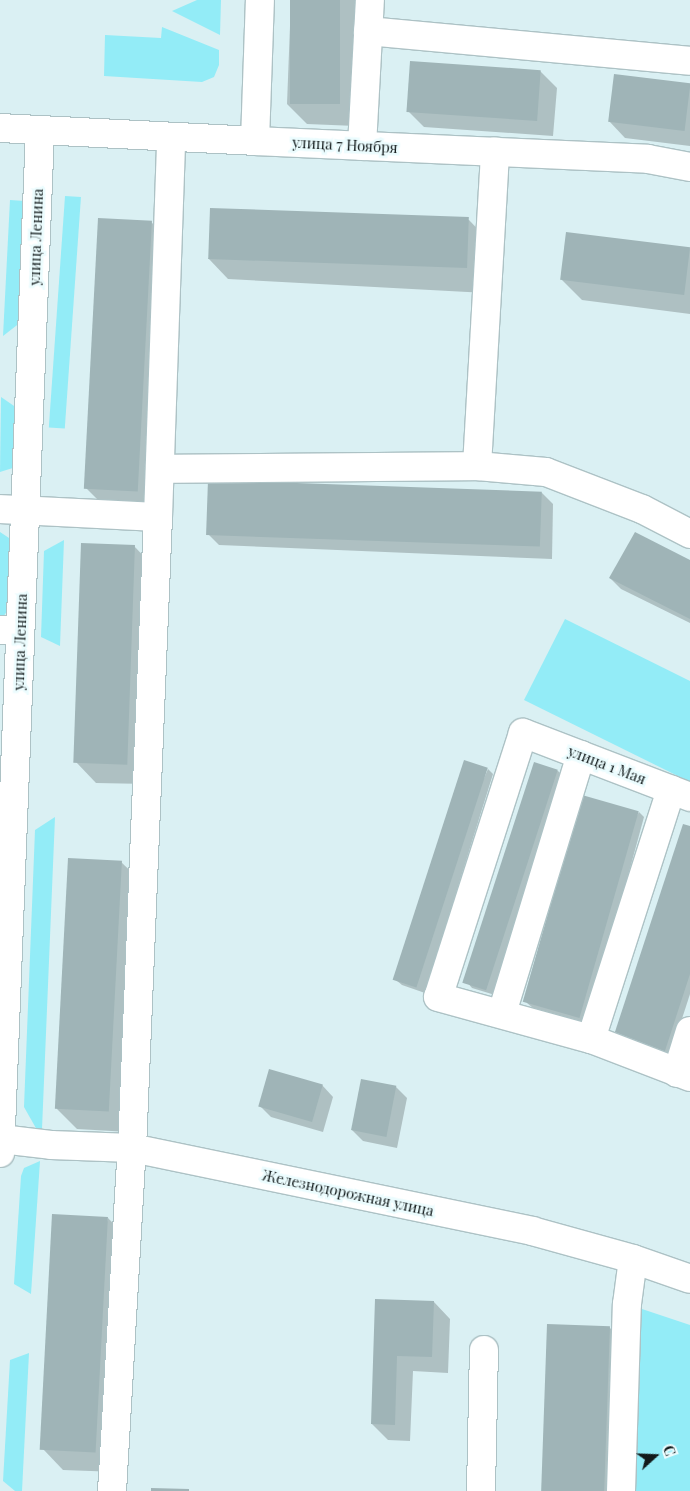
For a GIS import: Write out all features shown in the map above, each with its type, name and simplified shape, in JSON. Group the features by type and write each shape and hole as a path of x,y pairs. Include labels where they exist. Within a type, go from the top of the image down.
{"main road":[{"path":"255,141 260,0"},
{"path":"362,146 370,0"},
{"path":"368,31 690,61"},
{"name":"улица 7 Ноября","path":"0,128 648,159 690,167"},
{"name":"улица Ленина","path":"0,1153 12,510 40,130"},
{"path":"112,1491 132,1148 160,469 171,137"},
{"path":"477,466 495,152"},
{"path":"160,469 477,466 546,472 642,509 690,534"},
{"path":"12,510 158,518"},
{"name":"улица 1 Мая","path":"502,1014 438,997 523,732 681,794"},
{"path":"581,755 502,1014 591,1039 683,1075 690,1032"},
{"path":"591,1039 681,794"},
{"name":"Железнодорожная улица","path":"1,1139 51,1145 132,1148 532,1231 633,1258 690,1279"},
{"path":"621,1491 627,1304 633,1258"},
{"path":"481,1491 484,1350"}],"shaded area":[{"path":"197,0 221,0 220,35 172,11"},
{"path":"162,27 219,50 219,65 214,77 202,82 104,76 105,35 161,38"},
{"path":"65,196 81,197 65,429 49,427"},
{"path":"10,200 25,201 21,322 3,336"},
{"path":"1,397 17,408 16,467 0,472"},
{"path":"0,532 9,538 12,549 8,610 0,618"},
{"path":"64,540 60,646 41,637 44,551"},
{"path":"565,619 690,681 690,782 524,700"},
{"path":"55,817 42,1129 37,1130 24,1107 35,830"},
{"path":"40,1161 31,1294 14,1284 21,1176 24,1168"},
{"path":"627,1304 690,1325 690,1491 621,1491"},
{"path":"29,1353 22,1491 15,1491 3,1481 10,1360"}],"building":[{"path":"290,0 340,0 340,104 290,104"},
{"path":"410,61 541,70 537,121 406,112"},
{"path":"614,74 690,83 685,131 608,122"},
{"path":"210,208 469,217 467,268 208,259"},
{"path":"98,218 152,221 138,491 84,489"},
{"path":"566,232 690,247 684,295 560,280"},
{"path":"208,480 542,492 540,547 206,535"},
{"path":"635,532 690,560 690,619 609,578"},
{"path":"81,543 135,545 127,765 73,763"},
{"path":"464,760 488,768 416,987 393,980"},
{"path":"534,762 558,770 486,990 462,983"},
{"path":"582,795 639,811 579,1018 523,1002"},
{"path":"683,824 690,826 690,974 663,1057 612,1041"},
{"path":"68,858 122,861 109,1111 55,1109"},
{"path":"269,1069 323,1084 312,1122 258,1106"},
{"path":"361,1079 396,1086 386,1137 351,1130"},
{"path":"52,1214 108,1217 96,1453 40,1450"},
{"path":"375,1299 434,1301 432,1357 397,1356 395,1425 371,1424"},
{"path":"547,1324 610,1326 604,1491 541,1491"},
{"path":"151,1488 189,1489 189,1491 151,1491"}]}
